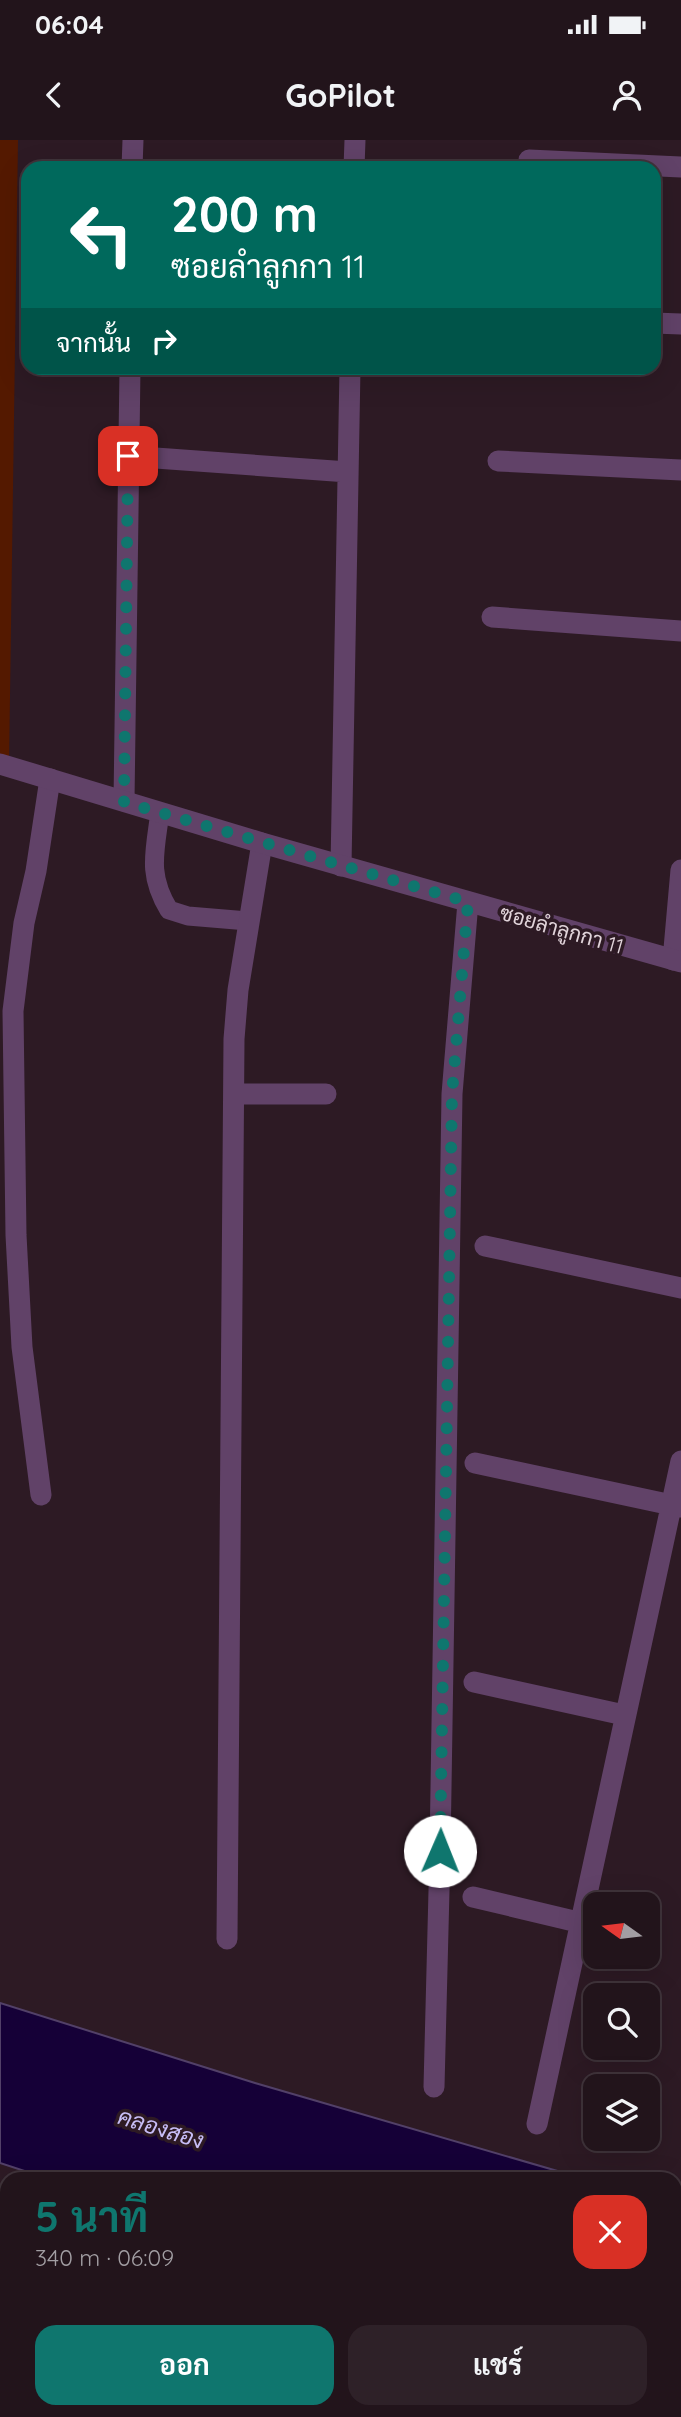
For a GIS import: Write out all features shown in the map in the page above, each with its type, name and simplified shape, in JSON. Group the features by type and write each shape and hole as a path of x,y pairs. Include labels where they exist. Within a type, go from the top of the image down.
{"street":[{"path":"132,161 133,140"},
{"path":"355,140 355,161"},
{"path":"529,160 551,161"},
{"path":"661,166 681,167"},
{"path":"661,323 681,324"},
{"path":"124,802 130,375"},
{"path":"341,866 350,375"},
{"path":"128,456 348,472"},
{"path":"498,461 681,470"},
{"path":"492,617 681,631"},
{"name":"ซอยลำลูกกา 11","path":"0,764 341,866 677,961"},
{"path":"41,1495 22,1348 16,1235 13,1012 24,923 36,871 50,779"},
{"path":"227,1939 234,1039 238,990 262,843"},
{"path":"677,961 681,870"},
{"path":"434,2087 441,1824 452,1094 468,902"},
{"path":"234,1094 326,1094"},
{"path":"485,1246 681,1288"},
{"path":"537,2124 582,1923 624,1715 676,1506 681,1461"},
{"path":"475,1463 676,1506"},
{"path":"474,1682 624,1715"},
{"path":"473,1898 582,1923"}],"lane":[{"path":"160,813 153,868 158,893 169,910 188,916 248,921"}],"shaded area":[{"path":"0,140 18,140 9,766 0,763"}],"water":[{"name":"คลองสอง","path":"0,2003 255,2083 561,2172 28,2172 0,2163"}],"route":[{"path":"128,456 124,802 468,902 452,1094 440,1851"}]}
